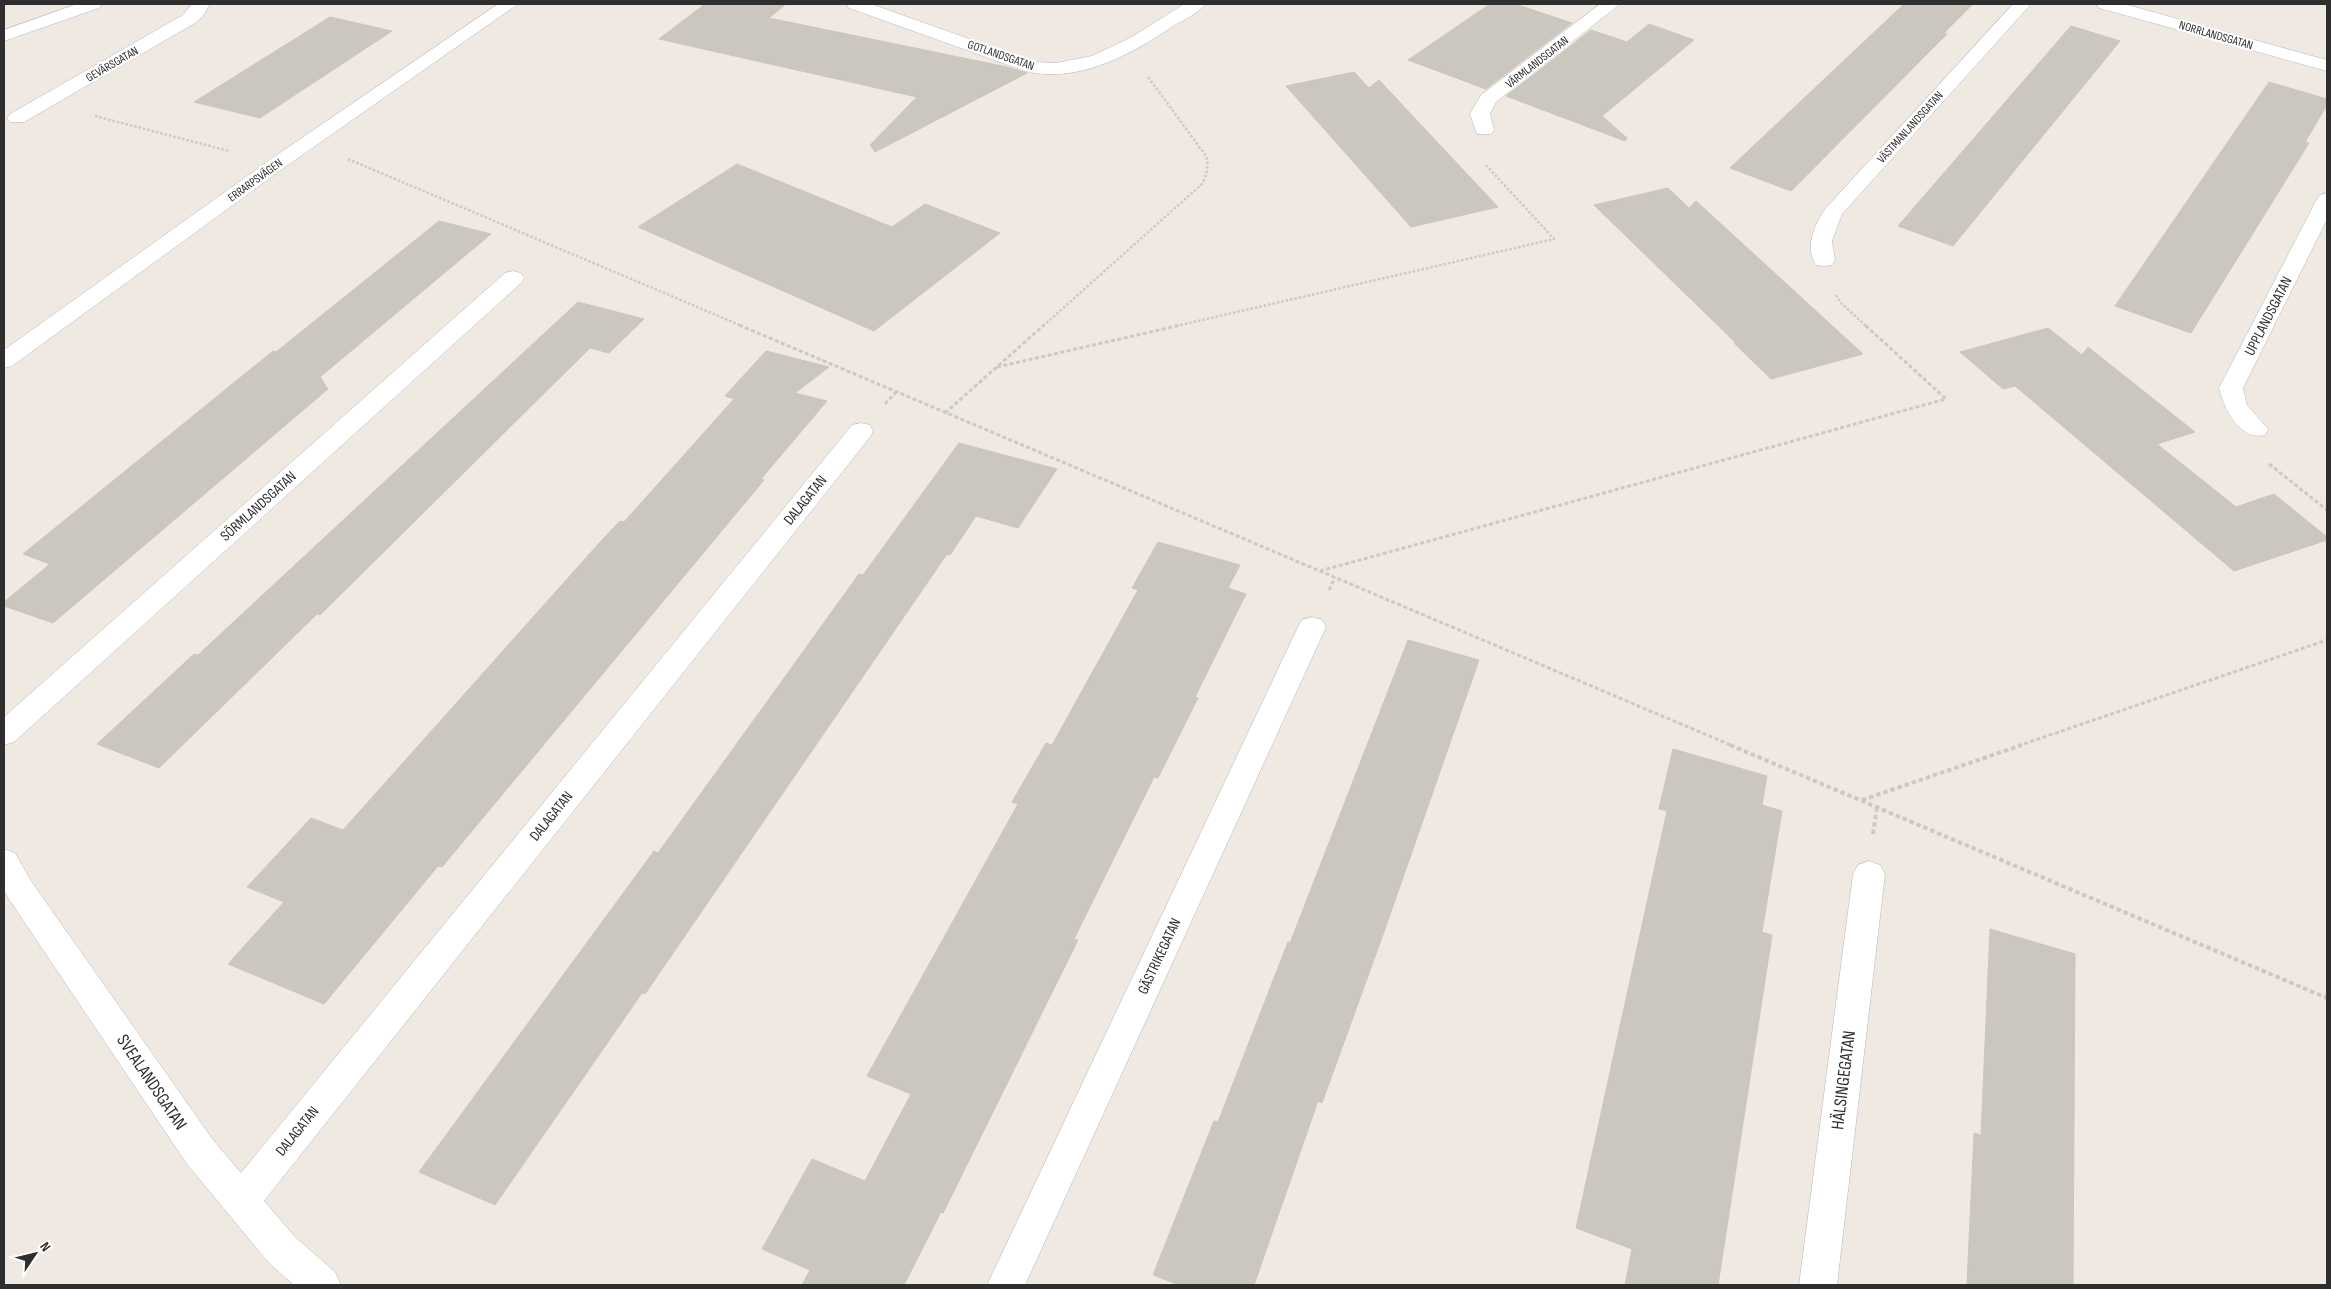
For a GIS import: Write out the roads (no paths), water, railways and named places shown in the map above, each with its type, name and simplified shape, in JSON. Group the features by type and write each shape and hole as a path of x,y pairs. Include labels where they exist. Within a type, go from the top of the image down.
{"street":[{"path":"4,36 93,4"},
{"name":"GEVÄRSGATAN","path":"17,118 189,19 197,12 201,4"},
{"name":"ERRARPSVÄGEN","path":"4,361 278,163 509,4"},
{"name":"GOTLANDSGATAN","path":"855,4 1045,69 1067,69 1091,64 1196,4"},
{"name":"VÄRMLANDSGATAN","path":"1484,130 1480,114 1488,99 1611,4"},
{"name":"VÄSTMANLANDSGATAN","path":"1824,260 1820,248 1823,233 1833,212 2022,4"},
{"name":"NORRLANDSGATAN","path":"2105,4 2327,66"},
{"path":"2162,20 2177,4"},
{"name":"UPPLANDSGATAN","path":"2256,429 2236,407 2231,388 2327,199"},
{"name":"SÖRMLANDSGATAN","path":"4,734 513,278"},
{"name":"DALAGATAN","path":"241,1201 861,431"},
{"name":"GÄSTRIKEGATAN","path":"1006,1285 1312,627"},
{"name":"SVEALANDSGATAN","path":"4,862 20,890 200,1152 282,1250 322,1285"},
{"name":"HÄLSINGEGATAN","path":"1818,1285 1868,874"}]}
